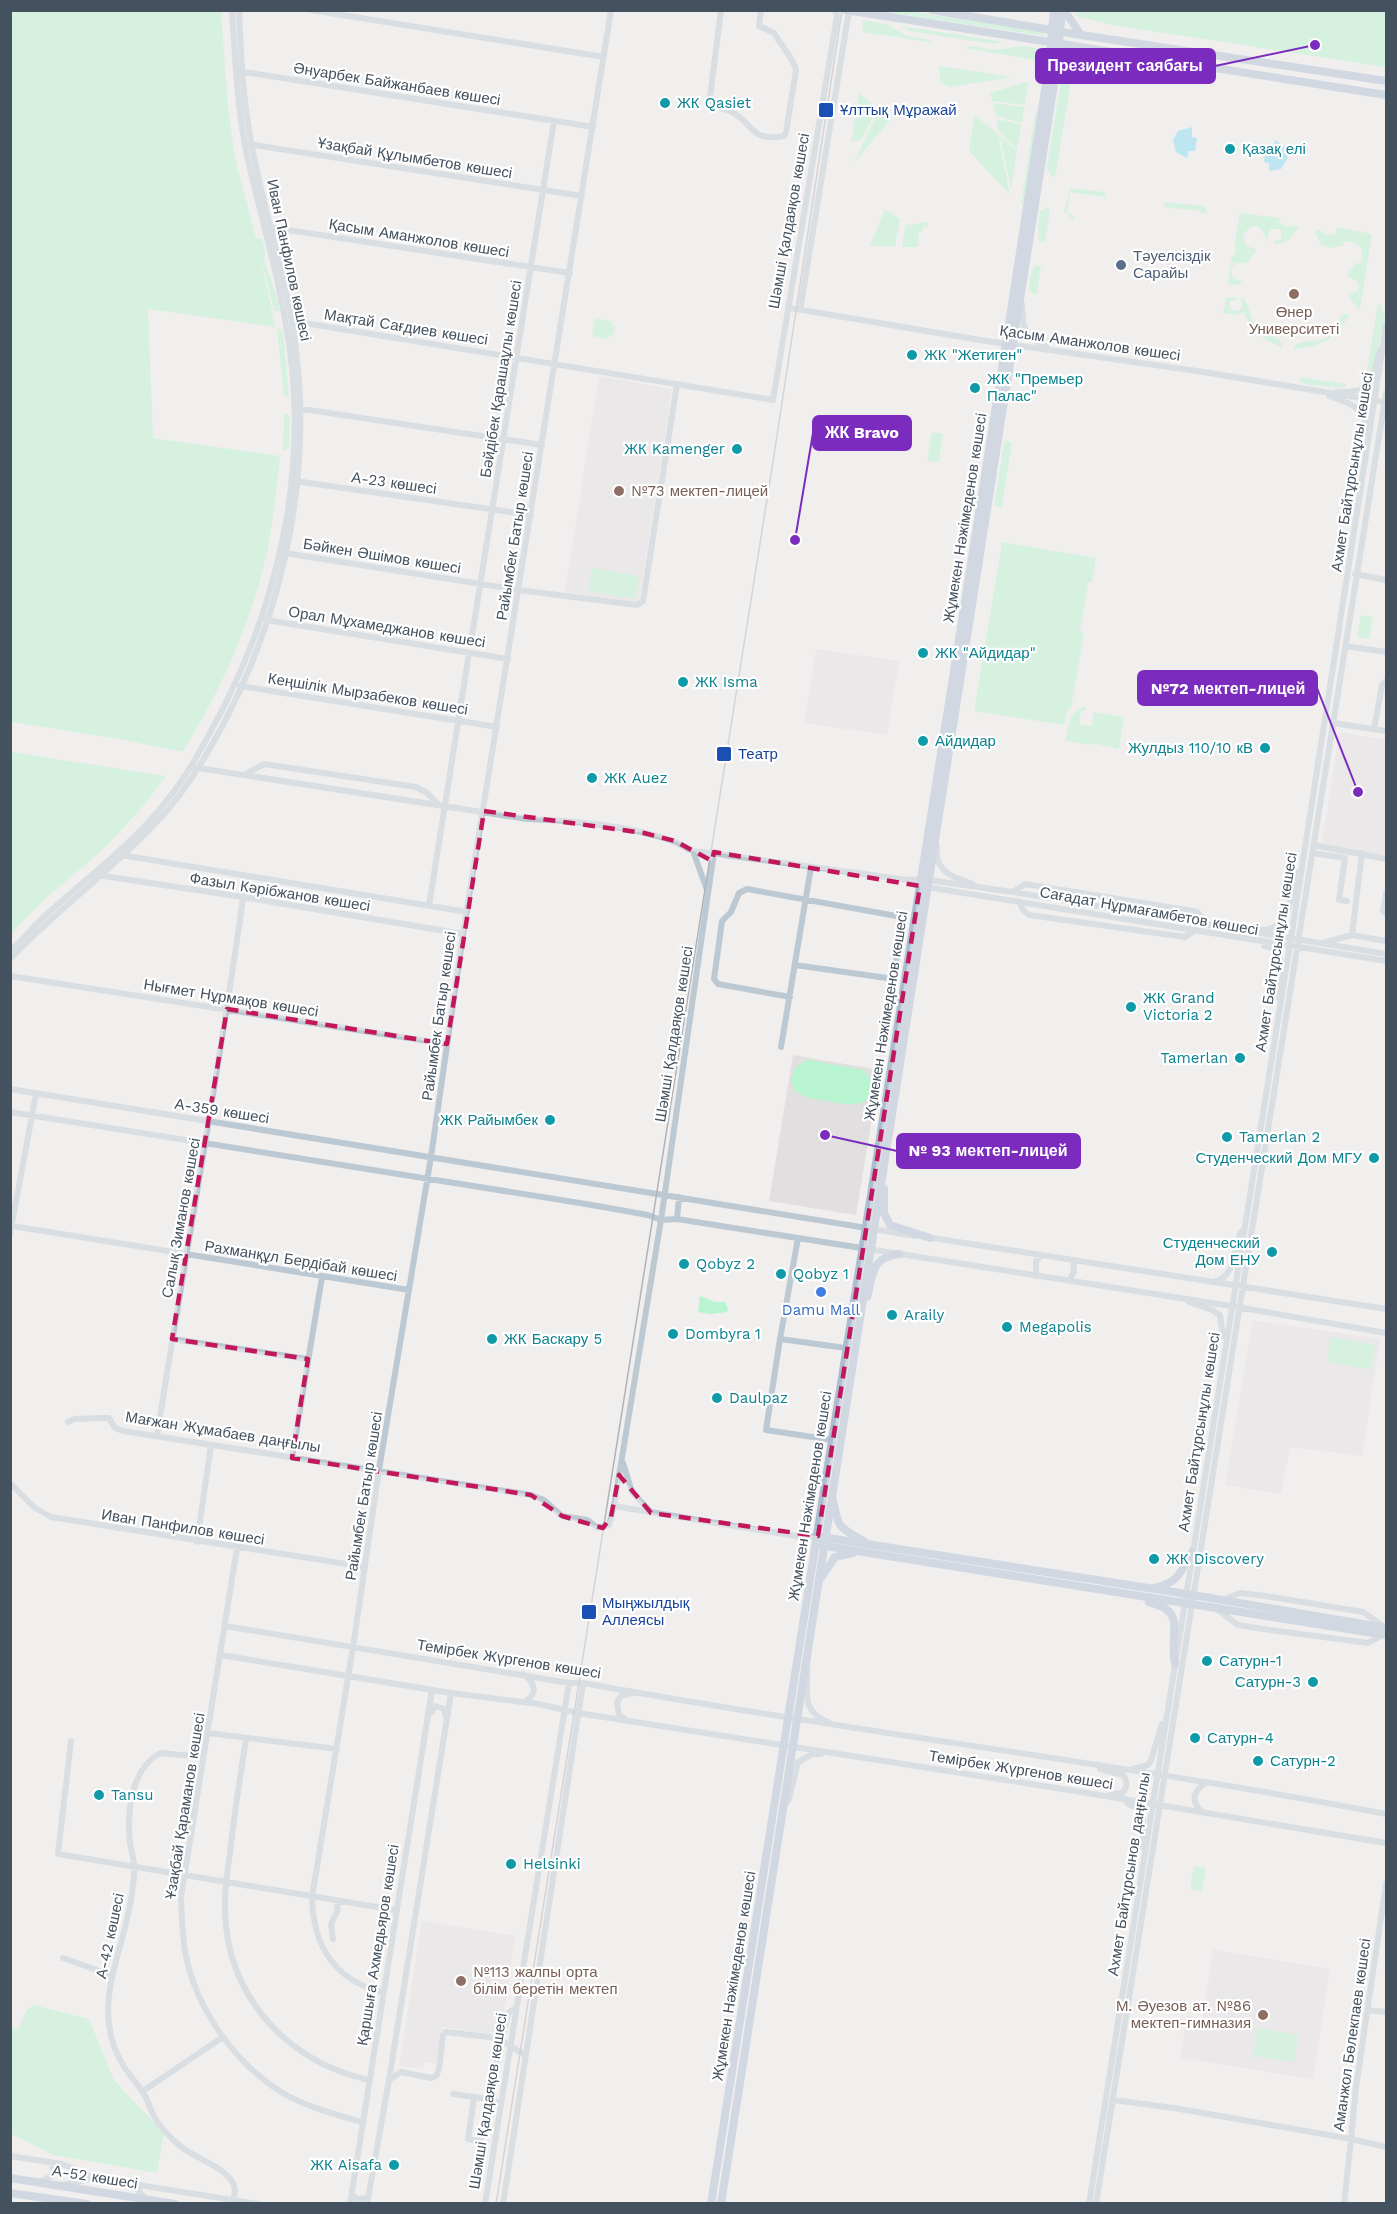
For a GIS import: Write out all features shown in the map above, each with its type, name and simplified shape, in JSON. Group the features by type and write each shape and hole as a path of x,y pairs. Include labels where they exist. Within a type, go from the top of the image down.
{"main road":[{"path":"932,10 1058,32 1386,81"},
{"name":"Жұмекен Нәжімеденов көшесі","path":"1054,10 1058,32"},
{"path":"1063,10 1081,35"},
{"name":"Жұмекен Нәжімеденов көшесі","path":"793,1719 821,1541 846,1348 882,1173 924,883 938,815 1056,42 1063,10"},
{"path":"848,11 1386,95"},
{"name":"Жұмекен Нәжімеденов көшесі","path":"870,1229 1010,343 1022,292 1055,73 1056,42"},
{"path":"1055,73 1066,60 1093,48"},
{"path":"882,1173 884,1214 887,1221 890,1225 930,1238"},
{"name":"Жұмекен Нәжімеденов көшесі","path":"711,2204 788,1746 806,1658 818,1583 821,1541 832,1494 861,1312 866,1249"},
{"path":"861,1312 875,1266 883,1258 899,1254"},
{"path":"832,1494 840,1526 869,1544"},
{"path":"821,1541 869,1544 1221,1600 1386,1632"},
{"path":"821,1541 861,1551 1188,1604 1386,1632"},
{"path":"818,1583 835,1557 861,1551"},
{"path":"1151,1589 1167,1585 1177,1578 1192,1552"},
{"path":"1128,1594 1141,1601 1161,1605 1172,1613 1174,1664"},
{"name":"Жұмекен Нәжімеденов көшесі","path":"721,2204 783,1808 788,1746"},
{"name":"А-52 көшесі","path":"10,2178 175,2204"},
{"name":"А-52 көшесі","path":"10,2193 87,2204"}],"street":[{"name":"Иван Панфилов көшесі","path":"232,10 248,145 286,320 297,410"},
{"name":"Иван Панфилов көшесі","path":"239,10 239,73"},
{"path":"311,10 604,57"},
{"name":"Райымбек Батыр көшесі","path":"382,1992 360,1986 336,1966 320,1942 314,1920 312,1897 349,1675 379,1470 431,1156 463,934 611,10"},
{"path":"721,10 710,97 711,105 730,111 758,135 780,137 786,132 796,70 794,61 774,33 759,26 761,10"},
{"name":"Шәмші Қалдаяқов көшесі","path":"773,400 837,16 835,10"},
{"name":"Шәмші Қалдаяқов көшесі","path":"800,310 848,11"},
{"name":"Әнуарбек Байжанбаев көшесі","path":"239,73 592,127"},
{"name":"Бәйдібек Қарашаұлы көшесі","path":"471,642 554,121"},
{"name":"Ұзақбай Құлымбетов көшесі","path":"248,145 582,196"},
{"name":"Иван Панфилов көшесі","path":"10,952 45,916 121,854 172,804 200,768 243,686 265,620 283,553 294,481 297,410 292,321 267,227"},
{"name":"Қасым Аманжолов көшесі","path":"267,227 570,273"},
{"path":"1022,292 1022,321 1025,332 1039,343 1061,351"},
{"name":"Қасым Аманжолов көшесі","path":"790,308 1386,402"},
{"name":"Мақтай Сағдиев көшесі","path":"292,321 773,400"},
{"path":"1318,392 1355,392 1366,388 1372,379 1386,327"},
{"name":"Ахмет Байтұрсынұлы көшесі","path":"1190,1584 1192,1552 1386,327"},
{"name":"Бәйкен Әшімов көшесі","path":"283,553 519,590 637,605 643,602 677,384"},
{"path":"1318,392 1354,405 1365,416 1368,429 1365,468"},
{"name":"Ахмет Байтұрсынұлы көшесі","path":"1190,1584 1239,1308 1386,393"},
{"path":"297,410 542,445"},
{"name":"А-23 көшесі","path":"294,481 531,515"},
{"path":"1348,573 1386,580"},
{"name":"Иван Панфилов көшесі","path":"121,854 168,800 192,766 235,685 265,620"},
{"name":"Орал Мұхамеджанов көшесі","path":"265,620 508,659"},
{"path":"1346,646 1386,652"},
{"path":"429,906 442,806 459,721 469,652"},
{"path":"1374,729 1382,685 1386,681"},
{"name":"Кеңшілік Мырзабеков көшесі","path":"235,685 497,727"},
{"path":"1333,723 1386,731"},
{"path":"243,775 264,764 405,785 422,789 442,806"},
{"path":"192,766 527,819 572,820 644,833 675,841 693,851 708,893"},
{"path":"938,815 939,831 936,852 938,861 946,873 952,877 1000,891"},
{"path":"1313,845 1386,859"},
{"name":"Сағадат Нұрмағамбетов көшесі","path":"693,851 714,852 735,857 908,880 1019,901 1386,962"},
{"name":"Шәмші Қалдаяқов көшесі","path":"614,1506 661,1220 714,852"},
{"path":"1312,853 1345,858 1339,900 1347,901"},
{"path":"1352,935 1362,853"},
{"path":"121,854 467,912"},
{"path":"1244,930 1266,930 1282,922 1288,912 1296,877 1302,864"},
{"path":"781,1047 811,867"},
{"name":"Иван Панфилов көшесі","path":"10,959 96,875"},
{"name":"Фазыл Кәрібжанов көшесі","path":"96,875 463,934"},
{"name":"Салық Зиманов көшесі","path":"157,1436 206,1144 246,876"},
{"name":"Сағадат Нұрмағамбетов көшесі","path":"924,883 1013,892 1386,954"},
{"path":"1013,892 1025,884 1187,910 1197,912 1210,925"},
{"path":"789,997 718,984 714,979 722,921 731,912 739,893 747,890 902,917 894,979 795,965"},
{"path":"1386,893 1383,911 1386,914"},
{"path":"1019,901 1023,910 1029,915 1185,937 1195,930"},
{"path":"1322,943 1352,935 1386,942"},
{"path":"1229,936 1240,941 1270,947 1278,953 1281,963 1277,989 1279,1007"},
{"name":"Нығмет Нұрмақов көшесі","path":"10,976 447,1044"},
{"name":"А-359 көшесі","path":"10,1089 870,1229 1386,1309"},
{"path":"11,1230 12,1204 36,1094"},
{"path":"10,1112 586,1204 648,1215 661,1220 676,1219 798,1238 1231,1306 1386,1333"},
{"path":"676,1219 679,1197"},
{"path":"1210,1282 1223,1279 1228,1273 1238,1238 1244,1226"},
{"name":"Рахманқұл Бердібай көшесі","path":"11,1230 409,1290"},
{"path":"798,1238 766,1430 833,1440"},
{"path":"1036,1276 1036,1262 1041,1256"},
{"path":"1069,1281 1074,1272 1073,1261"},
{"path":"292,1458 322,1277"},
{"path":"1184,1299 1216,1311 1220,1315 1224,1352"},
{"path":"172,1339 308,1359"},
{"path":"780,1339 846,1348"},
{"name":"Мағжан Жұмабаев даңғылы","path":"68,1422 74,1419 104,1418 109,1419 115,1428 123,1431 531,1495 544,1500 562,1516 587,1520 598,1528 609,1525 614,1506"},
{"path":"197,1542 211,1445"},
{"path":"622,1459 632,1492 651,1513"},
{"name":"Иван Панфилов көшесі","path":"10,1483 35,1508 51,1517 365,1568"},
{"path":"614,1506 821,1541"},
{"name":"Ұзақбай Қараманов көшесі","path":"237,1548 181,1897 186,1958 197,1990 223,2037 253,2070 281,2092 327,2112 362,2122"},
{"name":"Ахмет Байтұрсынов даңғылы","path":"1096,2204 1113,2100 1143,1865 1165,1775 1190,1584"},
{"name":"Ахмет Байтұрсынов даңғылы","path":"1089,2204 1156,1805 1157,1774 1174,1664 1188,1604"},
{"path":"1217,1608 1238,1624 1368,1643 1386,1632"},
{"name":"Темірбек Жүргенов көшесі","path":"225,1626 837,1726 1165,1775 1386,1814"},
{"name":"Темірбек Жүргенов көшесі","path":"221,1655 1119,1798 1386,1843"},
{"path":"806,1658 808,1705 817,1717 837,1726"},
{"path":"522,1702 532,1697 535,1690 533,1683 523,1674"},
{"name":"Шәмші Қалдаяқов көшесі","path":"485,2204 569,1683"},
{"name":"Шәмші Қалдаяқов көшесі","path":"503,2204 583,1683"},
{"name":"Қаршыға Ахмедьяров көшесі","path":"350,2204 432,1689"},
{"path":"626,1719 619,1715 617,1702 621,1696 635,1692"},
{"path":"351,2194 356,2199 368,2201 451,1693"},
{"path":"427,1722 435,1706 444,1709 446,1722"},
{"path":"1130,1770 1148,1765 1167,1713"},
{"path":"208,1733 337,1749"},
{"path":"246,1739 226,1883 225,1912 228,1943 246,1991 259,2011 289,2043 307,2056 349,2075 369,2080"},
{"path":"71,1741 58,1854 185,1877 395,1910"},
{"name":"А-42 көшесі","path":"203,1757 160,1753 148,1762 137,1780 130,1801 130,1842 134,1867 127,1920 111,1975 109,2008 112,2038 121,2062 132,2080 143,2091 158,2123 184,2149 230,2176 236,2195 233,2199"},
{"path":"783,1808 789,1799 798,1762 813,1754 836,1753"},
{"path":"1069,1790 1117,1795 1122,1793 1127,1785 1123,1775 1087,1767 1077,1761"},
{"path":"1202,1812 1193,1797 1206,1782"},
{"path":"1119,1798 1137,1808 1143,1816 1143,1865"},
{"name":"Аманжол Бөлекпаев көшесі","path":"1113,2100 1158,2105 1351,2139 1356,2087 1386,1884"},
{"path":"333,1939 331,1924 337,1912 338,1901"},
{"path":"63,1958 111,1975"},
{"path":"474,2098 468,2139 475,2141 481,2138 508,2013 516,2008"},
{"path":"1368,2010 1386,2012"},
{"path":"389,2080 401,2072 430,2078 436,2076 443,2035 446,2032 502,2039 525,2055"},
{"path":"143,2091 223,2037"},
{"path":"453,2094 501,2103"},
{"path":"1344,2204 1351,2139 1386,2147"},
{"path":"10,2156 62,2164 95,2178 258,2204"},
{"path":"39,2182 50,2177 54,2172 51,2162"},
{"path":"59,2185 95,2178"},
{"path":"132,2184 146,2199"},
{"path":"39,2197 46,2204"}],"highlighted area":[{"path":"484,811 644,833 675,841 712,861 714,852 920,886 818,1536 651,1513 619,1475 611,1517 603,1528 562,1516 531,1495 292,1458 308,1359 172,1339 227,1009 447,1044"}],"shaded area":[{"name":"№73 мектеп-лицей","path":"599,376 672,389 639,602 565,592"},
{"path":"816,649 899,661 887,735 804,723"},
{"path":"1339,732 1386,740 1386,856 1322,844"},
{"path":"793,1055 880,1070 856,1215 769,1201"},
{"path":"1253,1320 1380,1339 1362,1456 1290,1447 1281,1494 1225,1485"},
{"name":"№113 жалпы орта білім беретін мектеп","path":"422,1921 515,1936 501,2035 442,2027 436,2064 423,2062 423,2068 399,2066"},
{"name":"М. Әуезов ат. №86 мектеп-гимназия","path":"1213,1950 1330,1969 1313,2079 1180,2058 1187,2016 1203,2018"}],"green space":[{"path":"1075,10 1386,11 1386,70 1385,67 1112,25 1075,16"},
{"path":"10,11 221,11 228,106 235,158 256,238 262,239 266,255 264,258 280,311 274,311 260,254 275,327 148,309 153,438 280,456 266,557 251,608 221,682 183,752 119,739 11,722"},
{"path":"879,11 908,11 1045,32 1044,36"},
{"path":"863,20 887,24 907,36 935,43 862,32"},
{"path":"901,26 1005,42 994,44 909,31"},
{"path":"971,46 995,50 1022,46 1043,49 1041,61 964,48"},
{"path":"939,66 1013,77 949,87 940,81"},
{"path":"1063,68 1073,69 1055,178 1049,174 1047,167"},
{"path":"1028,81 1025,105 992,101 990,93"},
{"path":"859,93 877,108 874,114 855,116"},
{"path":"993,103 1024,107 1022,123 996,116"},
{"path":"879,110 890,120 854,163"},
{"path":"1035,114 1037,114 1038,126 1024,203 1021,204"},
{"path":"974,115 998,134 1010,195 969,151"},
{"path":"873,116 862,139 851,142 855,118"},
{"path":"996,119 1021,124 1017,150 999,132"},
{"path":"1000,136 1017,151 1011,189"},
{"path":"1070,188 1105,192 1105,197 1070,192 1067,212 1075,218 1074,221 1064,211"},
{"path":"1165,202 1205,206 1207,213 1164,207"},
{"path":"1047,207 1050,210 1045,242 1039,241 1038,226 1040,211"},
{"path":"885,209 900,219 895,246 870,246"},
{"path":"1240,213 1280,218 1279,223 1289,227 1292,225 1299,227 1289,240 1276,245 1274,241 1280,240 1282,236 1280,229 1271,229 1266,241 1264,233 1259,228 1249,228 1244,241 1256,251 1247,263 1236,263 1231,268 1232,277 1243,281 1238,285 1228,282 1232,256 1235,254 1234,244"},
{"path":"928,222 928,227 923,227 922,232 919,232 918,247 902,247 905,225"},
{"path":"1337,227 1372,234 1360,310 1349,298 1350,294 1358,291 1359,284 1347,276 1356,262 1359,264 1362,255 1360,247 1353,242 1343,242 1344,245 1334,248 1322,246 1315,232 1316,230 1322,231 1324,234 1332,235 1336,233"},
{"path":"1035,265 1041,266 1037,294 1030,292 1029,279"},
{"path":"1237,297 1229,302 1231,310 1239,311 1242,306 1242,297 1247,303 1254,323 1282,343 1282,347 1259,334 1243,312 1236,315 1223,313 1226,298"},
{"path":"1378,304 1385,316 1372,377 1367,370"},
{"path":"1344,314 1350,314 1340,329 1327,339 1312,346 1294,349 1294,346 1298,344 1327,337"},
{"path":"595,318 612,321 612,325 615,326 613,336 609,335 608,339 592,336"},
{"path":"277,329 283,330 289,397 284,396"},
{"path":"1038,336 1108,347 1106,351 1100,352 1042,340"},
{"path":"1300,377 1346,384 1346,387 1304,384 1300,382"},
{"path":"284,414 290,415 289,448 283,451"},
{"path":"932,432 943,434 939,462 927,461"},
{"path":"1006,441 1012,442 1002,507 994,506"},
{"path":"1002,542 1096,558 1092,582 1088,583 1080,631 1084,634 1071,708 1067,711 1064,725 974,711"},
{"path":"592,568 639,576 635,599 588,591"},
{"path":"1361,615 1373,617 1369,639 1357,637"},
{"path":"1082,707 1086,707 1085,710 1081,710 1079,724 1092,726 1094,712 1124,717 1119,749 1093,743 1091,745 1065,741 1071,716"},
{"path":"11,752 166,776 144,805 107,846 44,900 11,934"},
{"path":"809,1060 864,1070 873,1082 869,1098 858,1104 842,1104 813,1099 800,1094 792,1085 792,1074 799,1065"},
{"path":"700,1296 715,1302 725,1302 727,1312 710,1314 698,1312"},
{"path":"1331,1337 1375,1345 1371,1369 1327,1362"},
{"path":"1194,1866 1206,1868 1202,1891 1190,1889"},
{"path":"34,2005 89,2019 114,2080 164,2133 157,2173 53,2155 11,2134 10,2026 18,2030 26,2011"},
{"path":"1257,2028 1298,2035 1294,2062 1253,2056"}],"water":[{"path":"1192,127 1192,137 1197,138 1195,151 1189,151 1187,158 1176,152 1173,140 1178,131"},
{"path":"1275,140 1284,146 1288,158 1281,169 1269,171 1269,163 1264,162 1266,148 1272,149"}],"tram line":[{"path":"496,2204 772,468 842,10"}],"place":[{"name":"Президент саябағы","path":"1315,45"},
{"name":"ЖК Qasiet","path":"665,103"},
{"name":"Ұлттық Мұражай","path":"826,110"},
{"name":"Қазақ елі","path":"1230,149"},
{"name":"Тәуелсіздік Сарайы","path":"1121,265"},
{"name":"Өнер Университеті","path":"1294,294"},
{"name":"ЖК \"Жетиген\"","path":"912,355"},
{"name":"ЖК \"Премьер Палас\"","path":"975,388"},
{"name":"ЖК Kamenger","path":"737,449"},
{"name":"№73 мектеп-лицей","path":"619,491"},
{"name":"ЖК Bravo","path":"795,540"},
{"name":"ЖК \"Айдидар\"","path":"923,653"},
{"name":"ЖК Isma","path":"683,682"},
{"name":"Айдидар","path":"923,741"},
{"name":"Жулдыз 110/10 кВ","path":"1265,748"},
{"name":"Театр","path":"724,754"},
{"name":"ЖК Auez","path":"592,778"},
{"name":"№72 мектеп-лицей","path":"1358,792"},
{"name":"ЖК Grand Victoria 2","path":"1131,1007"},
{"name":"Tamerlan","path":"1240,1058"},
{"name":"ЖК Райымбек","path":"550,1120"},
{"name":"№ 93 мектеп-лицей","path":"825,1135"},
{"name":"Tamerlan 2","path":"1227,1137"},
{"name":"Студенческий Дом МГУ","path":"1374,1158"},
{"name":"Студенческий Дом ЕНУ","path":"1272,1252"},
{"name":"Qobyz 2","path":"684,1264"},
{"name":"Qobyz 1","path":"781,1274"},
{"name":"Damu Mall","path":"821,1292"},
{"name":"Araily","path":"892,1315"},
{"name":"Megapolis","path":"1007,1327"},
{"name":"Dombyra 1","path":"673,1334"},
{"name":"ЖК Баскару 5","path":"492,1339"},
{"name":"Daulpaz","path":"717,1398"},
{"name":"ЖК Discovery","path":"1154,1559"},
{"name":"Мыңжылдық Аллеясы","path":"589,1612"},
{"name":"Сатурн-1","path":"1207,1661"},
{"name":"Сатурн-3","path":"1313,1682"},
{"name":"Сатурн-4","path":"1195,1738"},
{"name":"Сатурн-2","path":"1258,1761"},
{"name":"Tansu","path":"99,1795"},
{"name":"Helsinki","path":"511,1864"},
{"name":"№113 жалпы орта білім беретін мектеп","path":"461,1981"},
{"name":"М. Әуезов ат. №86 мектеп-гимназия","path":"1263,2015"},
{"name":"ЖК Aisafa","path":"394,2165"}]}
